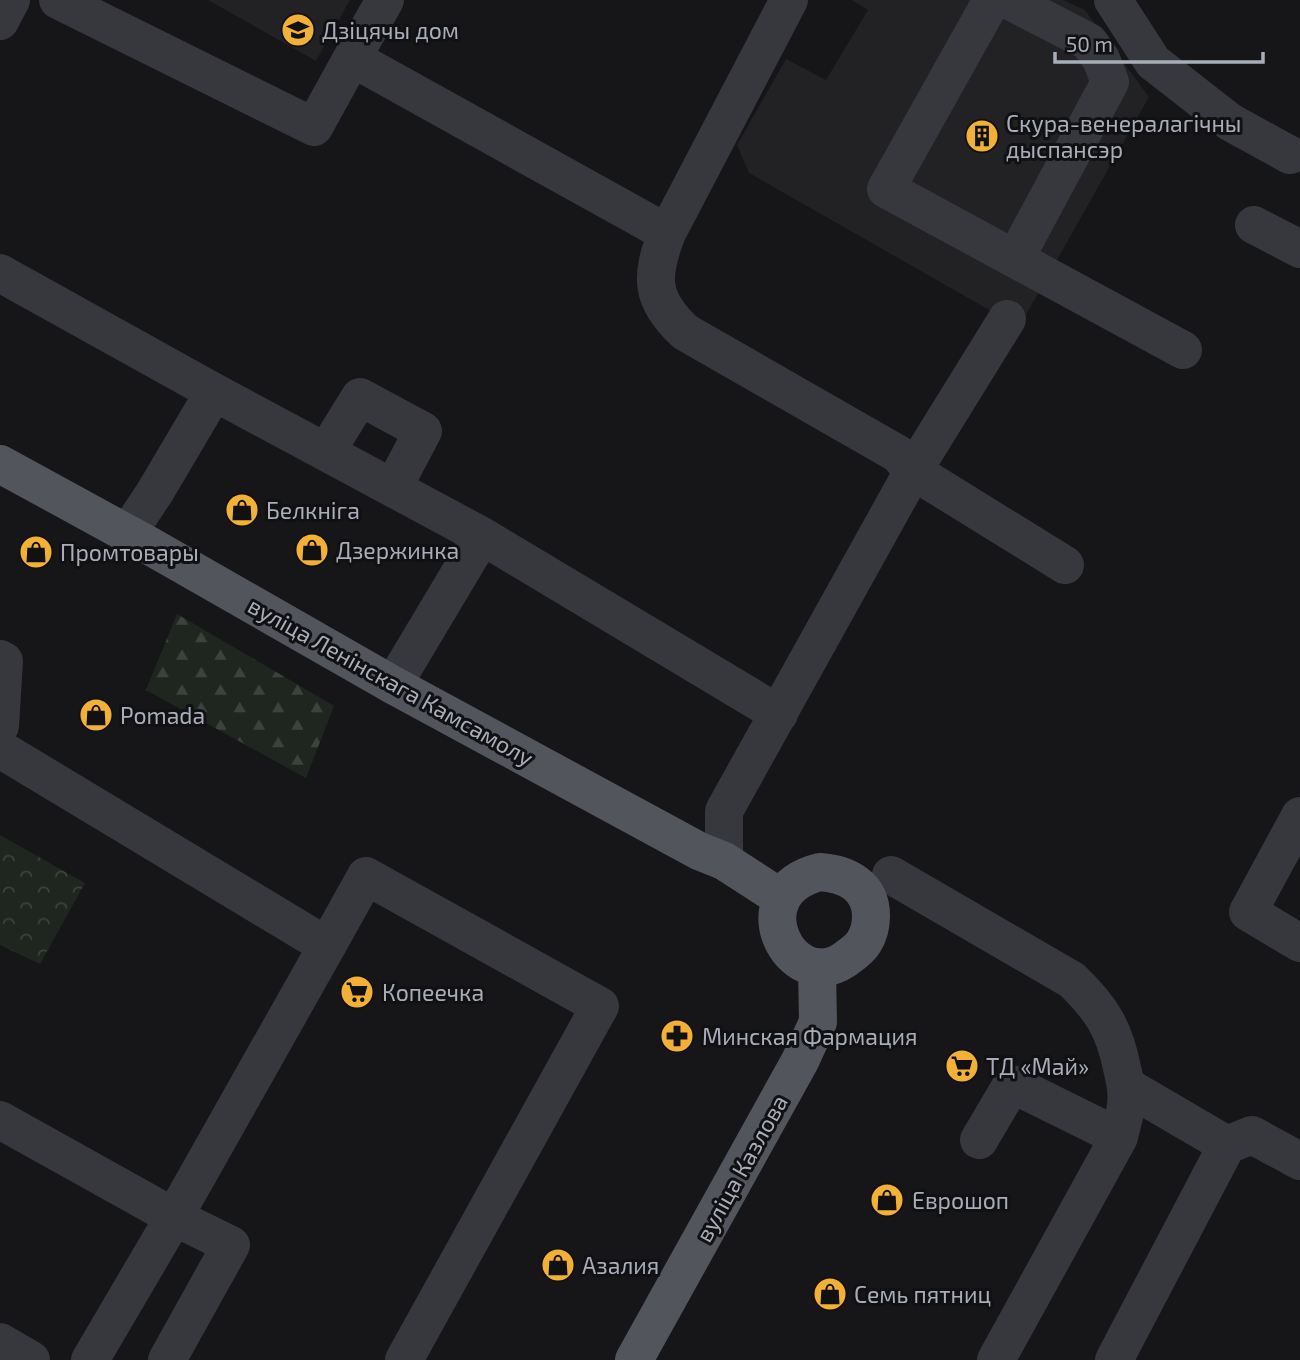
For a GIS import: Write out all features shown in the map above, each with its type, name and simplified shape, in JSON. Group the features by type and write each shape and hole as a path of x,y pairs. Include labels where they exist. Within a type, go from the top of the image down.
{"main road":[{"name":"вуліца Ленінскага Камсамолу","path":"0,464 393,685 724,862 781,898"},
{"path":"820,872 836,873 851,880 864,891 871,907 871,926 864,942 852,954 837,964 817,967 790,954 782,942 777,928 777,912 781,898 791,885 804,876 820,872"},
{"name":"вуліца Казлова","path":"634,1360 800,1061 818,1022 817,967"}],"lane":[{"path":"0,21 11,0"},
{"path":"58,0 314,127 385,0"},
{"path":"789,0 667,233 659,253 655,280 659,300 668,316 685,332 898,454 913,471 1065,565"},
{"path":"992,0 886,189 1183,350"},
{"path":"1008,0 1089,41 1101,59 1110,82 1015,259"},
{"path":"1113,0 1153,62 1230,122 1290,155"},
{"path":"352,58 667,233"},
{"path":"1254,225 1300,249"},
{"path":"0,273 482,536 779,714"},
{"path":"724,862 724,811 913,471 1007,319"},
{"path":"127,534 214,392"},
{"path":"326,452 360,397 423,431 393,488"},
{"path":"393,685 482,536"},
{"path":"0,659 4,661 0,726"},
{"path":"0,749 327,946"},
{"path":"1300,816 1248,912 1300,943"},
{"path":"891,875 1072,980 1091,998 1108,1021 1117,1042 1126,1086 1126,1105 1119,1137 996,1360"},
{"path":"90,1360 174,1217 366,876 600,1006 404,1360"},
{"path":"979,1140 1012,1084 1119,1137"},
{"path":"1126,1086 1227,1145"},
{"path":"0,1120 174,1217 231,1245 167,1360"},
{"path":"1114,1360 1227,1145 1252,1135 1300,1161"},
{"path":"0,1342 31,1360"}],"shaded area":[{"name":"Дзіцячы дом","path":"208,0 350,0 316,61"},
{"path":"852,0 1063,0 1085,10 1149,97 1019,327 749,173 737,145 786,59 826,80 868,10"}],"green space":[{"path":"177,614 334,706 306,778 146,690"},
{"path":"0,835 85,883 40,964 0,945"}],"place":[{"name":"Дзіцячы дом","path":"298,30"},
{"name":"Скура-венералагічны дыспансэр","path":"982,136"},
{"name":"Белкніга","path":"242,510"},
{"name":"Дзержинка","path":"312,550"},
{"name":"Промтовары","path":"36,552"},
{"name":"Pomada","path":"96,715"},
{"name":"Копеечка","path":"357,992"},
{"name":"Минская Фармация","path":"677,1036"},
{"name":"ТД «Май»","path":"962,1066"},
{"name":"Еврошоп","path":"887,1200"},
{"name":"Азалия","path":"558,1265"},
{"name":"Семь пятниц","path":"830,1294"}]}
